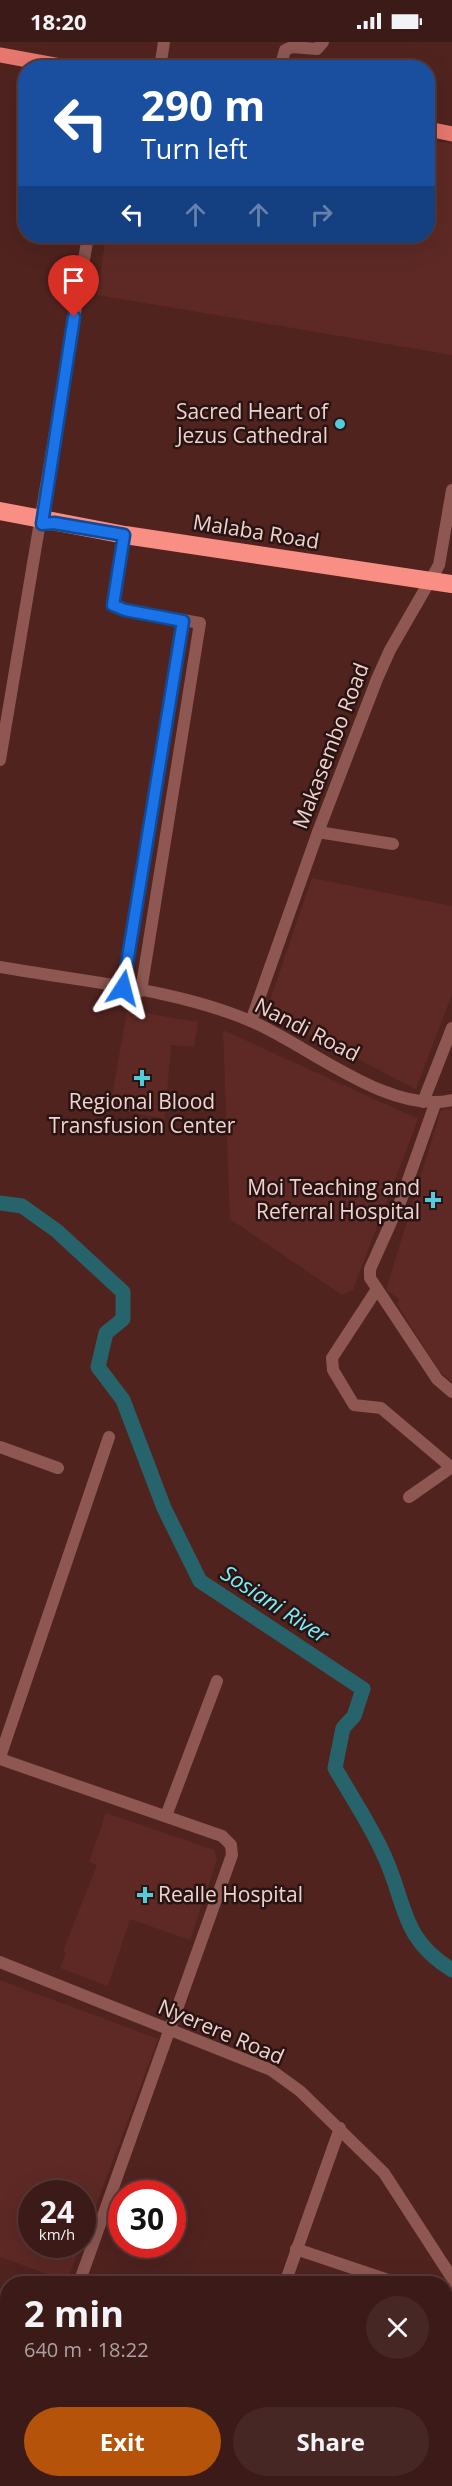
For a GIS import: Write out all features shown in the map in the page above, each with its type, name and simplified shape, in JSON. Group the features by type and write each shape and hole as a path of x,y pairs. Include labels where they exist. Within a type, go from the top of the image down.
{"highway":[{"name":"Malaba Road","path":"0,511 46,522"},
{"name":"Malaba Road","path":"0,517 452,584"}],"main road":[{"path":"0,55 27,60"},
{"path":"435,130 452,134"}],"street":[{"path":"161,60 164,42"},
{"path":"282,60 285,50 292,47 317,49 323,42"},
{"path":"0,760 2,739 46,522 87,243"},
{"name":"Makasembo Road","path":"251,1021 318,832 377,679 428,580 439,565 452,490"},
{"path":"124,535 113,605 125,610 200,623 141,991"},
{"path":"123,988 183,621"},
{"path":"318,832 393,844"},
{"name":"Nandi Road","path":"0,967 141,991 198,1004 251,1021 299,1044 345,1072 385,1091 429,1103 452,1100"},
{"path":"452,1028 400,1200 370,1269 370,1278 377,1289 437,1379 452,1392"},
{"path":"377,1289 332,1358 333,1370 354,1406 362,1408 374,1405 381,1408 452,1467 409,1497"},
{"path":"82,2276 232,1855 231,1845 222,1836 0,1758 109,1437"},
{"path":"0,1447 58,1468"},
{"path":"166,1816 217,1681"},
{"name":"Nyerere Road","path":"0,1962 170,2032 271,2070 300,2091 384,2173 451,2276"},
{"path":"287,2276 340,2128"},
{"path":"296,2249 376,2276"}],"shaded area":[{"path":"435,141 452,144 452,355 97,295 105,243 435,243"},
{"path":"312,878 452,906 452,994 416,1089 266,1012"},
{"name":"Regional Blood Transfusion Center","path":"127,1010 198,1022 194,1047 171,1045 165,1119 110,1108"},
{"path":"223,1030 418,1119 353,1290 342,1295 230,1219"},
{"name":"Moi Teaching and Referral Hospital","path":"452,1108 452,1382 439,1371 397,1304 399,1299 386,1290 441,1110"},
{"name":"Realle Hospital","path":"106,1813 214,1850 217,1860 190,1940 130,1919 108,1986 60,1968 66,1953 63,1951 97,1865 89,1862"},
{"path":"0,1980 158,2039 96,2206 96,2180 18,2180 18,2258 76,2258 69,2276 53,2276 0,2257"}],"waterway":[{"name":"Sosiani River","path":"0,1203 22,1206 57,1231 123,1292 123,1319 106,1333 98,1367 123,1400 164,1508 200,1581 363,1689 354,1716 343,1728 335,1768 378,1842 413,1932 435,1958 452,1970"}],"place":[{"name":"Sacred Heart of Jezus Cathedral","path":"340,424"},
{"name":"Regional Blood Transfusion Center","path":"142,1078"},
{"name":"Moi Teaching and Referral Hospital","path":"433,1200"},
{"name":"Realle Hospital","path":"145,1895"}],"route":[{"path":"74,317 42,524 54,523 124,535 113,605 116,608 183,621 123,988"}]}
